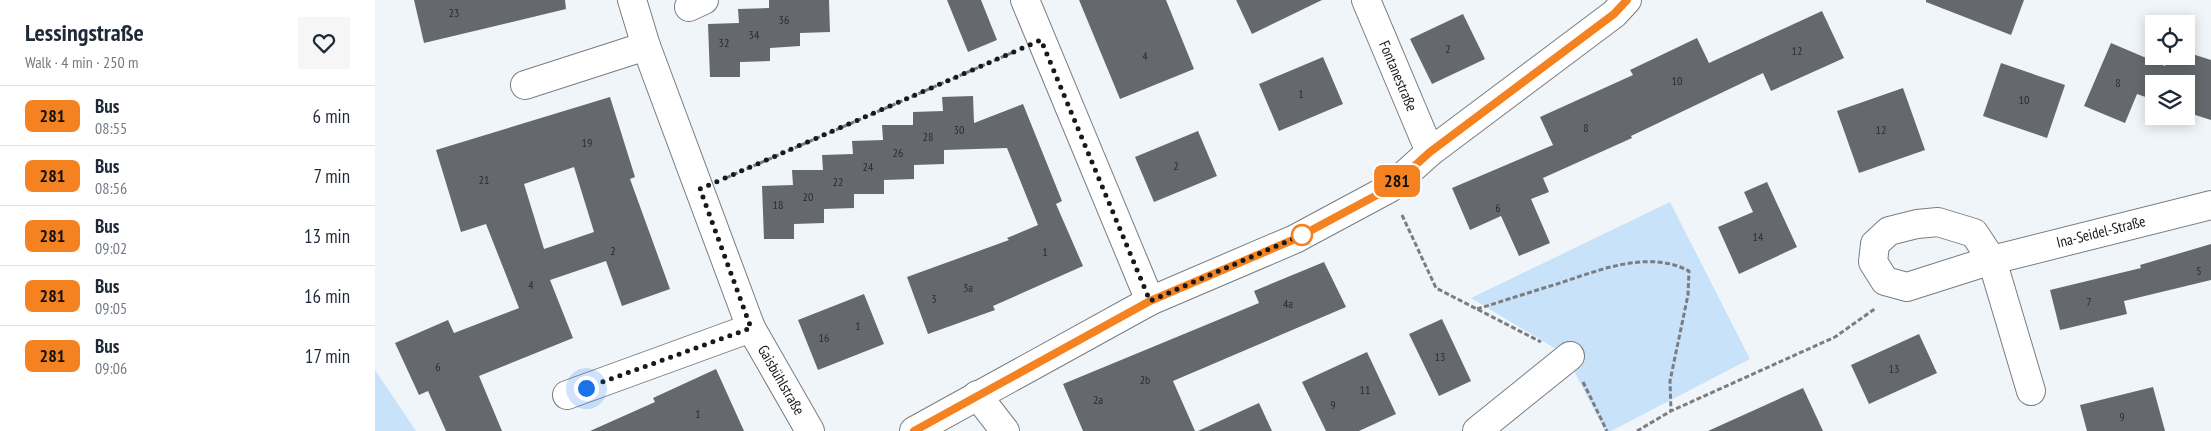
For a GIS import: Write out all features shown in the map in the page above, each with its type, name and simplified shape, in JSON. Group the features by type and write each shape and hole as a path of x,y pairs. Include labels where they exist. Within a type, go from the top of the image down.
{"street":[{"name":"Gaisbühlstraße","path":"632,0 646,46 751,328 810,431"},
{"path":"1025,0 1150,301"},
{"name":"Fontanestraße","path":"1366,0 1430,152"},
{"path":"914,431 1150,301 1295,239 1390,188 1430,152 1614,14 1627,0"},
{"path":"525,85 646,46"},
{"name":"Ina-Seidel-Straße","path":"1907,287 1992,260 2211,205"},
{"path":"1907,287 1885,281 1873,262 1875,244 1889,231 1917,224 1938,222 1974,233 1992,260 2031,391"},
{"path":"567,395 751,328"},
{"path":"1477,431 1570,356"},
{"path":"977,395 1005,431"}],"path":[{"path":"700,189 1041,40"},
{"path":"1390,188 1436,288 1570,356 1607,431"},
{"path":"1477,309 1617,265 1660,262 1677,264 1689,271 1688,295 1670,380 1671,410"},
{"path":"1637,431 1671,410 1835,337 1907,287"}],"shaded area":[{"path":"1670,202 1750,359 1611,431 1605,431 1566,355 1471,298"},
{"path":"375,370 416,431 375,431"}],"building":[{"path":"414,0 565,0 566,9 424,43"},
{"path":"769,0 829,0 830,32 800,33 800,46 770,48 770,61 740,62 740,77 710,77 708,24 739,23 738,9 769,8"},
{"path":"947,0 981,0 997,40 968,52"},
{"path":"1079,0 1166,0 1194,69 1120,99"},
{"path":"1236,0 1322,0 1252,34"},
{"path":"1926,0 2024,0 2011,35 1926,2"},
{"path":"1822,11 1844,58 1771,91 1763,73 1631,136 1632,138 1543,178 1549,192 1531,199 1550,243 1519,256 1501,216 1470,230 1452,188 1553,145 1540,117 1633,75 1630,70 1697,38 1709,63"},
{"path":"1463,14 1485,59 1432,84 1410,39"},
{"path":"2111,43 2145,57 2145,65 2195,65 2195,55 2211,60 2211,120 2195,115 2195,75 2145,75 2145,97 2137,94 2125,123 2084,106"},
{"path":"1323,57 1343,104 1279,131 1259,84"},
{"path":"2001,63 2065,85 2047,138 1983,116"},
{"path":"1903,88 1925,150 1859,173 1837,111"},
{"path":"973,96 974,123 1023,104 1062,201 1056,204 1083,266 993,306 995,310 928,334 907,277 1009,240 1007,238 1038,225 1007,148 944,150 944,164 914,165 914,179 884,180 884,194 854,194 854,208 824,209 824,223 794,224 794,239 764,239 762,186 793,185 792,170 823,170 822,155 853,154 852,141 883,140 882,125 913,125 913,112 943,111 942,97"},
{"path":"610,97 635,177 630,179 670,289 622,306 606,261 550,280 573,338 479,376 502,431 446,431 428,391 419,395 395,343 448,320 454,333 519,308 486,224 461,232 436,150","holes":["574,167 594,232 544,249 524,184"]},
{"path":"1198,131 1217,176 1154,202 1135,157"},
{"path":"1767,182 1797,247 1739,274 1718,227 1753,212 1744,192"},
{"path":"2211,244 2211,280 2124,301 2127,314 2060,330 2050,290 2141,268 2140,265"},
{"path":"1324,262 1346,307 1173,381 1195,431 1083,431 1063,384 1259,303 1254,291"},
{"path":"864,294 884,344 818,370 798,320"},
{"path":"1442,319 1471,381 1439,396 1409,334"},
{"path":"1919,334 1937,373 1869,404 1851,365"},
{"path":"1367,352 1396,414 1359,431 1326,431 1302,382"},
{"path":"716,369 744,431 590,431 655,402 653,398"},
{"path":"2153,387 2165,431 2087,431 2080,405"},
{"path":"1803,388 1823,431 1708,431"},
{"path":"1259,403 1272,431 1198,431 1248,408"}],"bus line":[{"name":"281","path":"914,431 1150,301 1295,239 1390,188 1430,152 1614,14 1627,0"}],"route":[{"path":"586,388 751,328 700,189 1041,40 1150,301 1302,235"}]}
